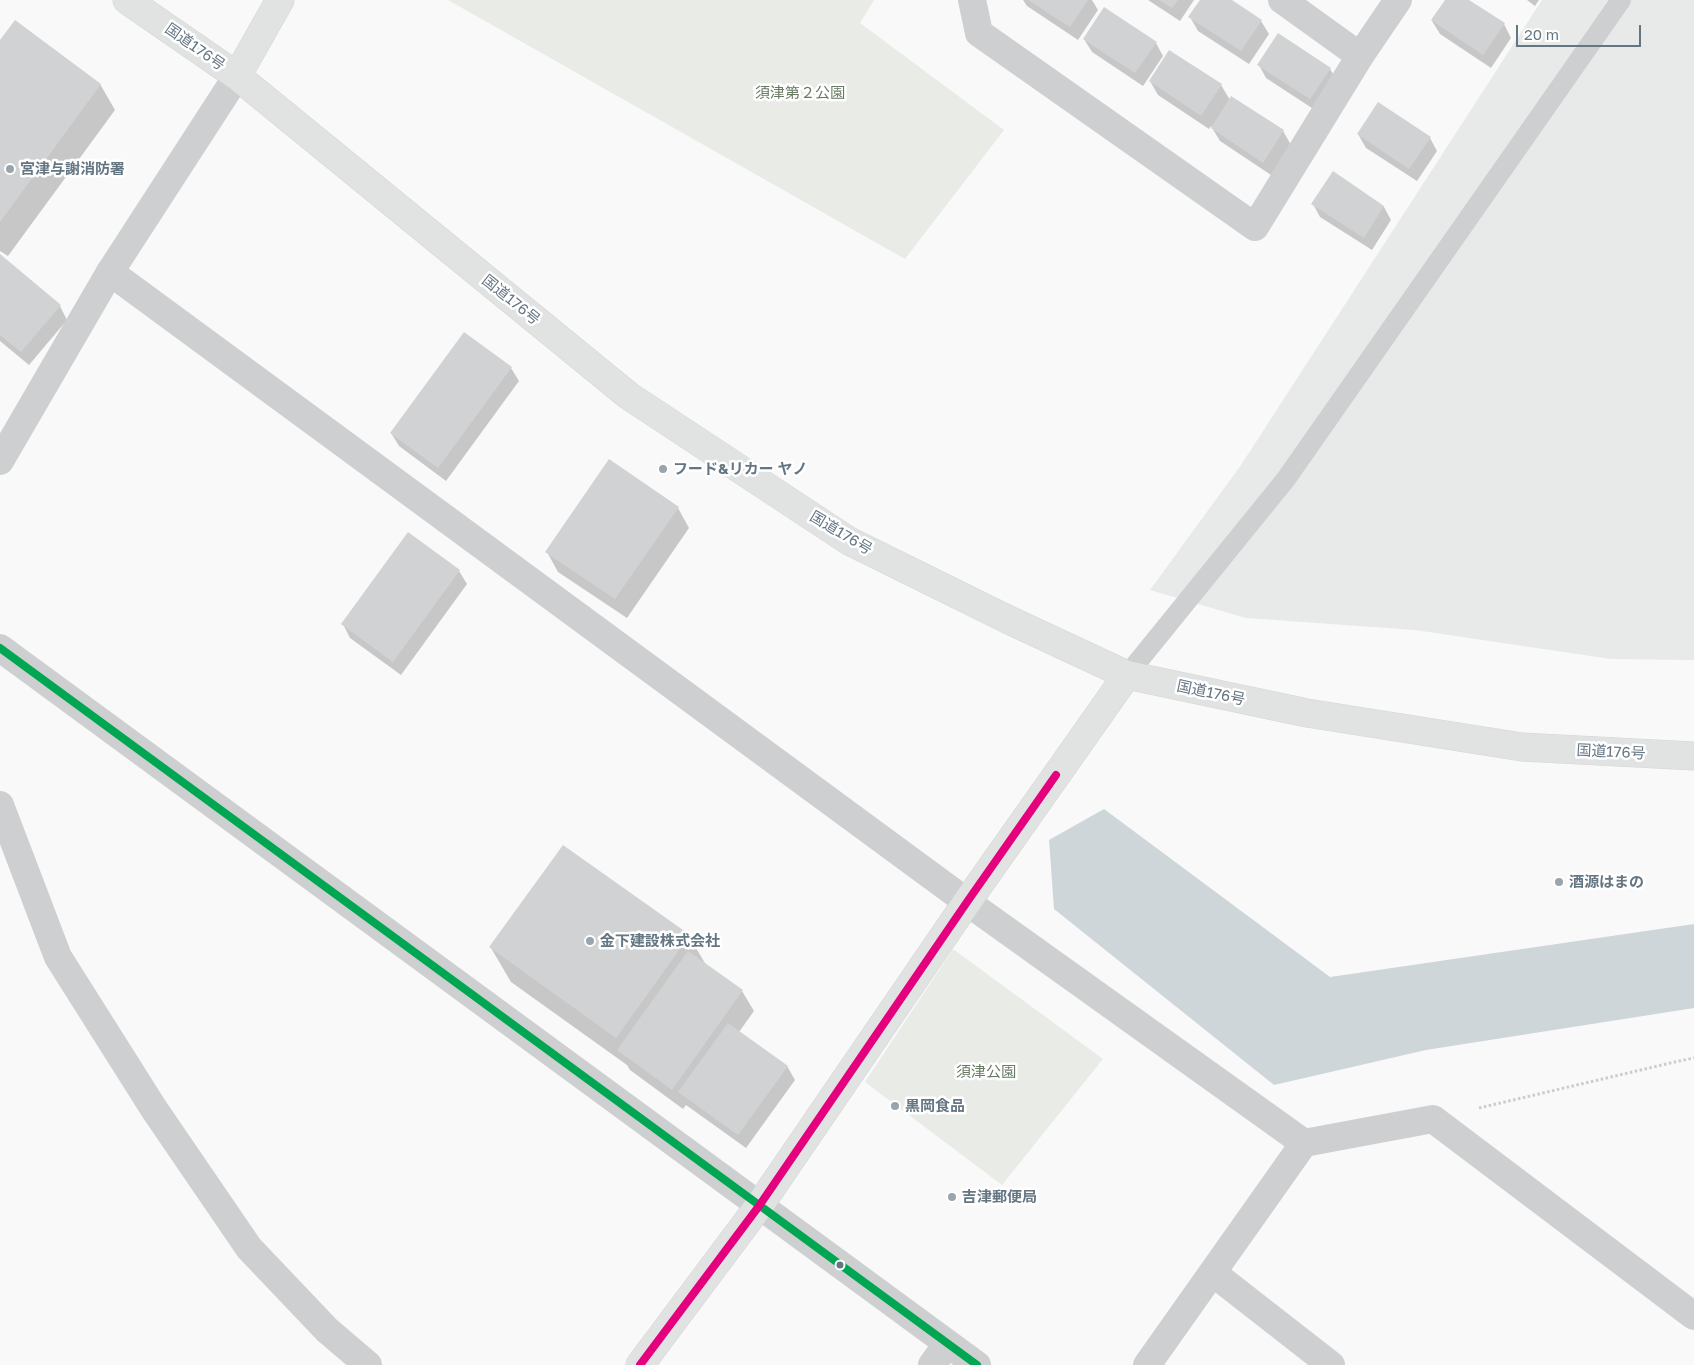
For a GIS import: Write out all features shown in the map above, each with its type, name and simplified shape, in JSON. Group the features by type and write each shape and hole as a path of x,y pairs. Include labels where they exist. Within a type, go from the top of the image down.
{"main road":[{"name":"国道176号","path":"127,0 237,76 629,396 850,541 1009,620 1127,675 1306,713 1522,748 1694,756"},
{"path":"237,76 280,0"},
{"path":"640,1365 759,1206 967,902 1127,675"}],"street":[{"path":"972,0 979,33 1255,227 1360,56 1398,0"},
{"path":"1282,0 1360,56"},
{"path":"0,461 110,272 237,76"},
{"path":"110,272 967,902 1304,1144"},
{"path":"0,648 759,1206 940,1354 977,1365"},
{"path":"0,805 58,958 154,1108 249,1248 327,1330 368,1365"},
{"path":"1147,1365 1304,1144 1432,1119 1694,1316"},
{"path":"1213,1273 1331,1365"}],"lane":[{"path":"1127,675 1286,479 1621,0"}],"path":[{"path":"1432,1119 1694,1058"}],"shaded area":[{"path":"1542,0 1694,0 1694,660 1611,659 1415,630 1246,618 1150,590 1241,465"},
{"path":"1104,809 1330,977 1694,924 1694,1008 1426,1050 1274,1085 1054,909 1049,840"}],"green space":[{"name":"須津第２公園","path":"448,0 874,0 860,23 1004,130 905,259"},
{"name":"須津公園","path":"953,949 1103,1059 1002,1185 865,1082"}],"building":[{"path":"1028,0 1088,0 1070,27"},
{"path":"1159,0 1178,0 1172,8"},
{"path":"1200,0 1232,0 1262,20 1241,51 1188,17"},
{"path":"1445,0 1469,0 1505,23 1483,55 1431,20"},
{"path":"1104,7 1157,42 1135,73 1083,39"},
{"path":"15,20 101,84 0,222 0,40"},
{"path":"1278,33 1331,68 1310,99 1257,65"},
{"path":"1169,50 1222,84 1201,116 1149,81"},
{"path":"1231,96 1284,130 1263,163 1211,128"},
{"path":"1378,102 1431,137 1409,169 1357,134"},
{"path":"1333,171 1384,206 1364,238 1311,204"},
{"path":"0,254 61,305 21,352 0,335"},
{"path":"464,332 512,367 438,468 390,433"},
{"path":"609,459 679,507 615,599 545,552"},
{"path":"408,532 460,570 393,662 341,624"},
{"name":"金下建設株式会社","path":"563,845 690,935 616,1038 489,947"},
{"path":"688,951 743,990 672,1090 617,1050"},
{"path":"728,1023 788,1066 738,1135 678,1092"}],"transit line":[{"path":"0,648 977,1365"},
{"path":"640,1365 759,1206 1056,775"}],"place":[{"name":"宮津与謝消防署","path":"10,169"},
{"name":"フード&リカー ヤノ","path":"663,469"},
{"name":"酒源はまの","path":"1559,882"},
{"name":"金下建設株式会社","path":"590,941"},
{"name":"黒岡食品","path":"895,1106"},
{"name":"吉津郵便局","path":"952,1197"}]}
